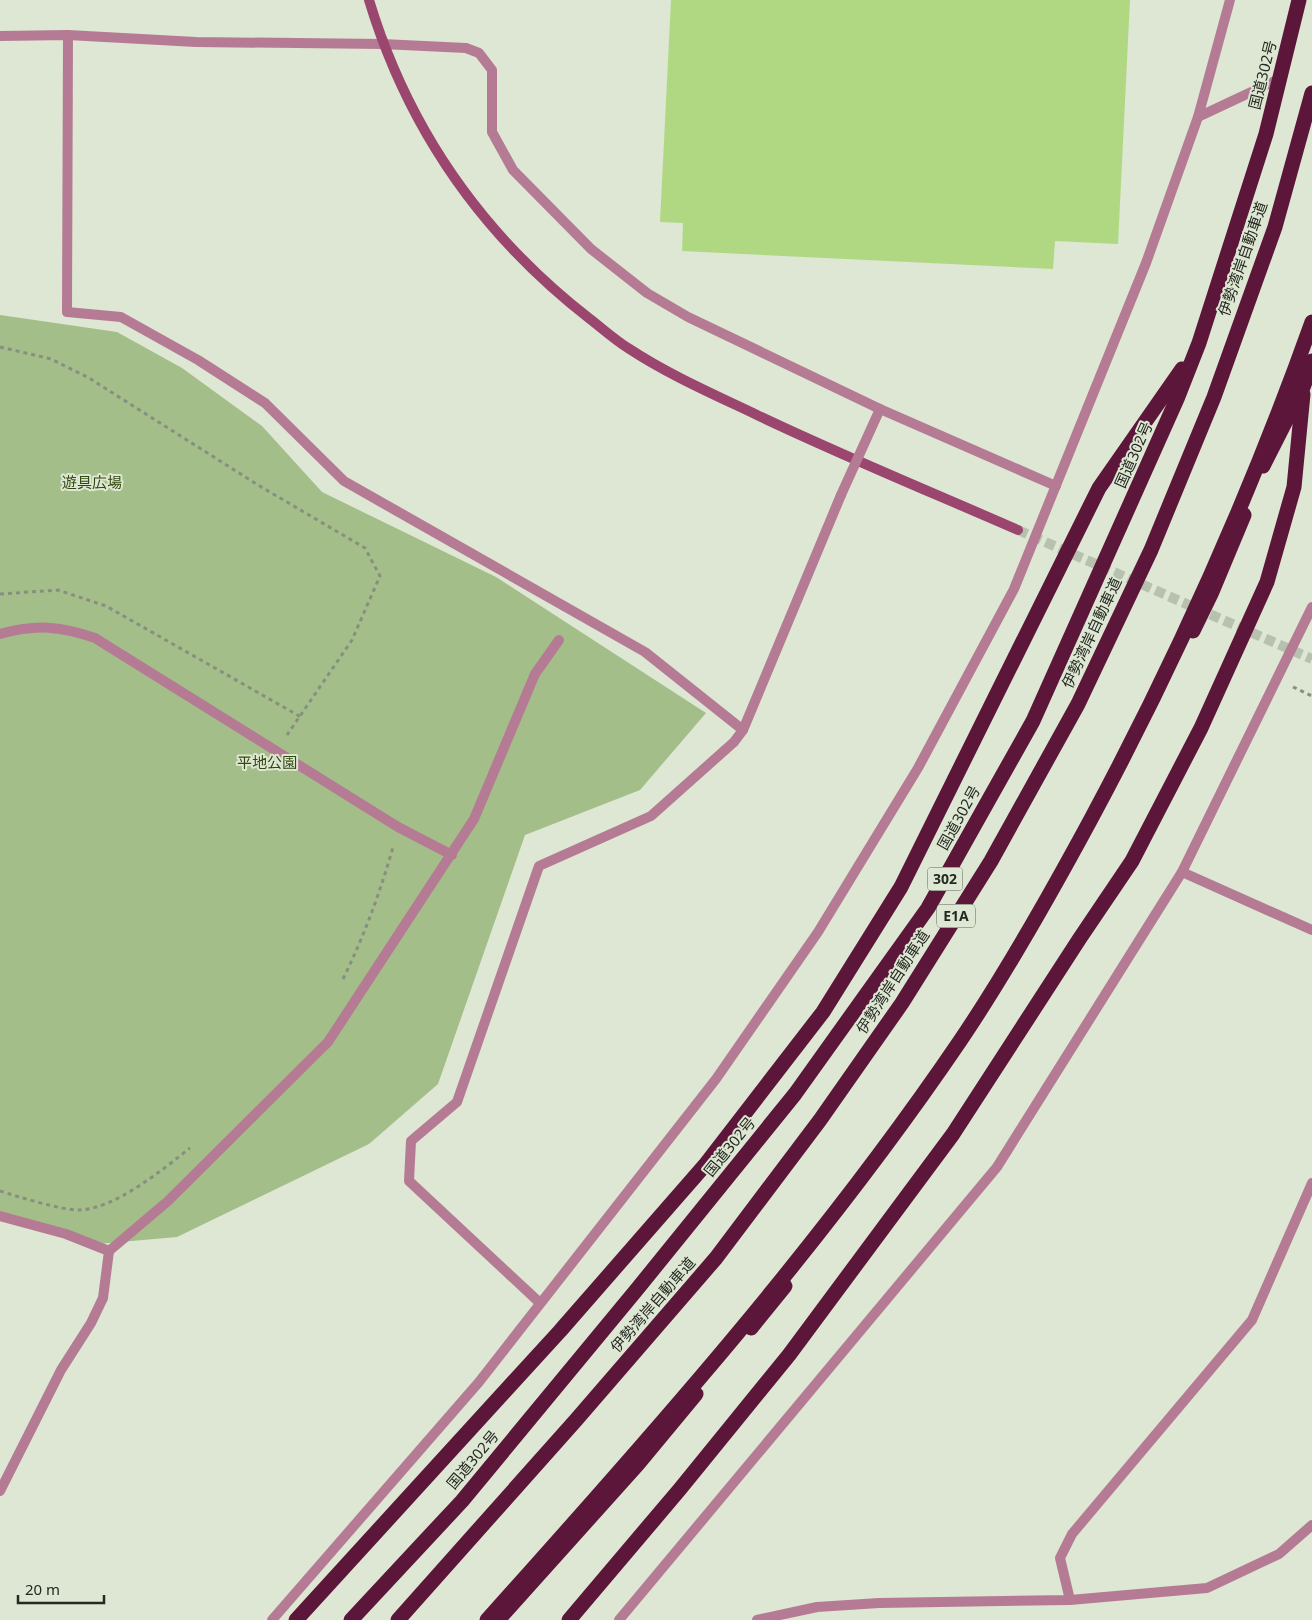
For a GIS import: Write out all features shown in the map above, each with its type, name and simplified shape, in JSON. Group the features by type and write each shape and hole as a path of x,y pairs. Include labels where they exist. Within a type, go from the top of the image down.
{"highway":[{"name":"国道302号","path":"351,1620 462,1501 651,1272 795,1094 928,908 1033,721 1152,459 1199,342 1266,134 1282,78 1299,0"},
{"name":"伊勢湾岸自動車道","path":"398,1620 576,1420 716,1258 820,1120 891,1018 991,860 1078,704 1151,550 1214,397 1275,227 1312,93"},
{"path":"487,1620 628,1464 770,1294 877,1157 962,1039 1052,891 1138,732 1211,576 1277,420 1312,322"},
{"path":"296,1620 560,1331 705,1165 823,1012 901,887 1099,488 1199,342"},
{"path":"498,1620 638,1464 771,1304 892,1148 962,1050 1047,910 1123,771 1211,594 1259,474 1304,385 1312,361"},
{"path":"569,1620 680,1489 789,1355 953,1134 1080,938 1132,862 1201,728 1267,582 1294,487 1304,385"}],"street":[{"path":"369,0 382,44 416,116 450,174 482,216 546,284 627,348 702,391 1018,530"},
{"path":"272,1620 479,1382 716,1080 818,932 918,768 1014,589 1056,486 1146,263 1198,117 1230,0"},
{"path":"68,35 66,312 121,317 198,360 265,403 344,481 646,652 743,730"},
{"path":"0,36 68,35 196,42 382,44 466,48 480,53 492,70 491,122 496,142 513,170 590,249 647,293 688,317 880,409 1056,486"},
{"path":"1198,117 1282,78"},
{"path":"540,1304 409,1181 411,1141 457,1102 540,866 651,816 734,742 743,730 841,495 880,409"},
{"path":"619,1620 997,1167 1182,872 1312,607"},
{"path":"0,634 39,626 69,630 95,638 398,827 452,855"},
{"path":"0,1491 61,1370 91,1323 103,1298 109,1251 168,1201 328,1042 474,819 535,674 559,640"},
{"path":"1182,872 1312,930"},
{"path":"1070,1600 1060,1558 1072,1534 1252,1320 1312,1182"},
{"path":"0,1216 66,1234 109,1251"},
{"path":"757,1620 826,1606 1070,1600 1207,1588 1279,1554 1312,1525"}],"path":[{"path":"0,348 51,359 90,378 258,485 365,548 380,576 352,640 275,751"},
{"path":"0,594 58,590 106,606 300,716"},
{"path":"340,984 362,940 379,895 398,827"},
{"path":"0,1191 79,1210 110,1202 137,1186 193,1146"}],"green space":[{"name":"平地公園","path":"0,315 117,332 182,368 262,426 322,492 496,577 706,713 640,790 525,835 438,1084 369,1144 177,1237 98,1244 0,1217"}],"building":[{"path":"671,0 1130,0 1118,244 1055,241 1053,269 682,251 683,223 660,222"}],"tunnel":[{"path":"1018,530 1312,659"}],"park label":[{"name":"遊具広場","path":"92,483"}]}
